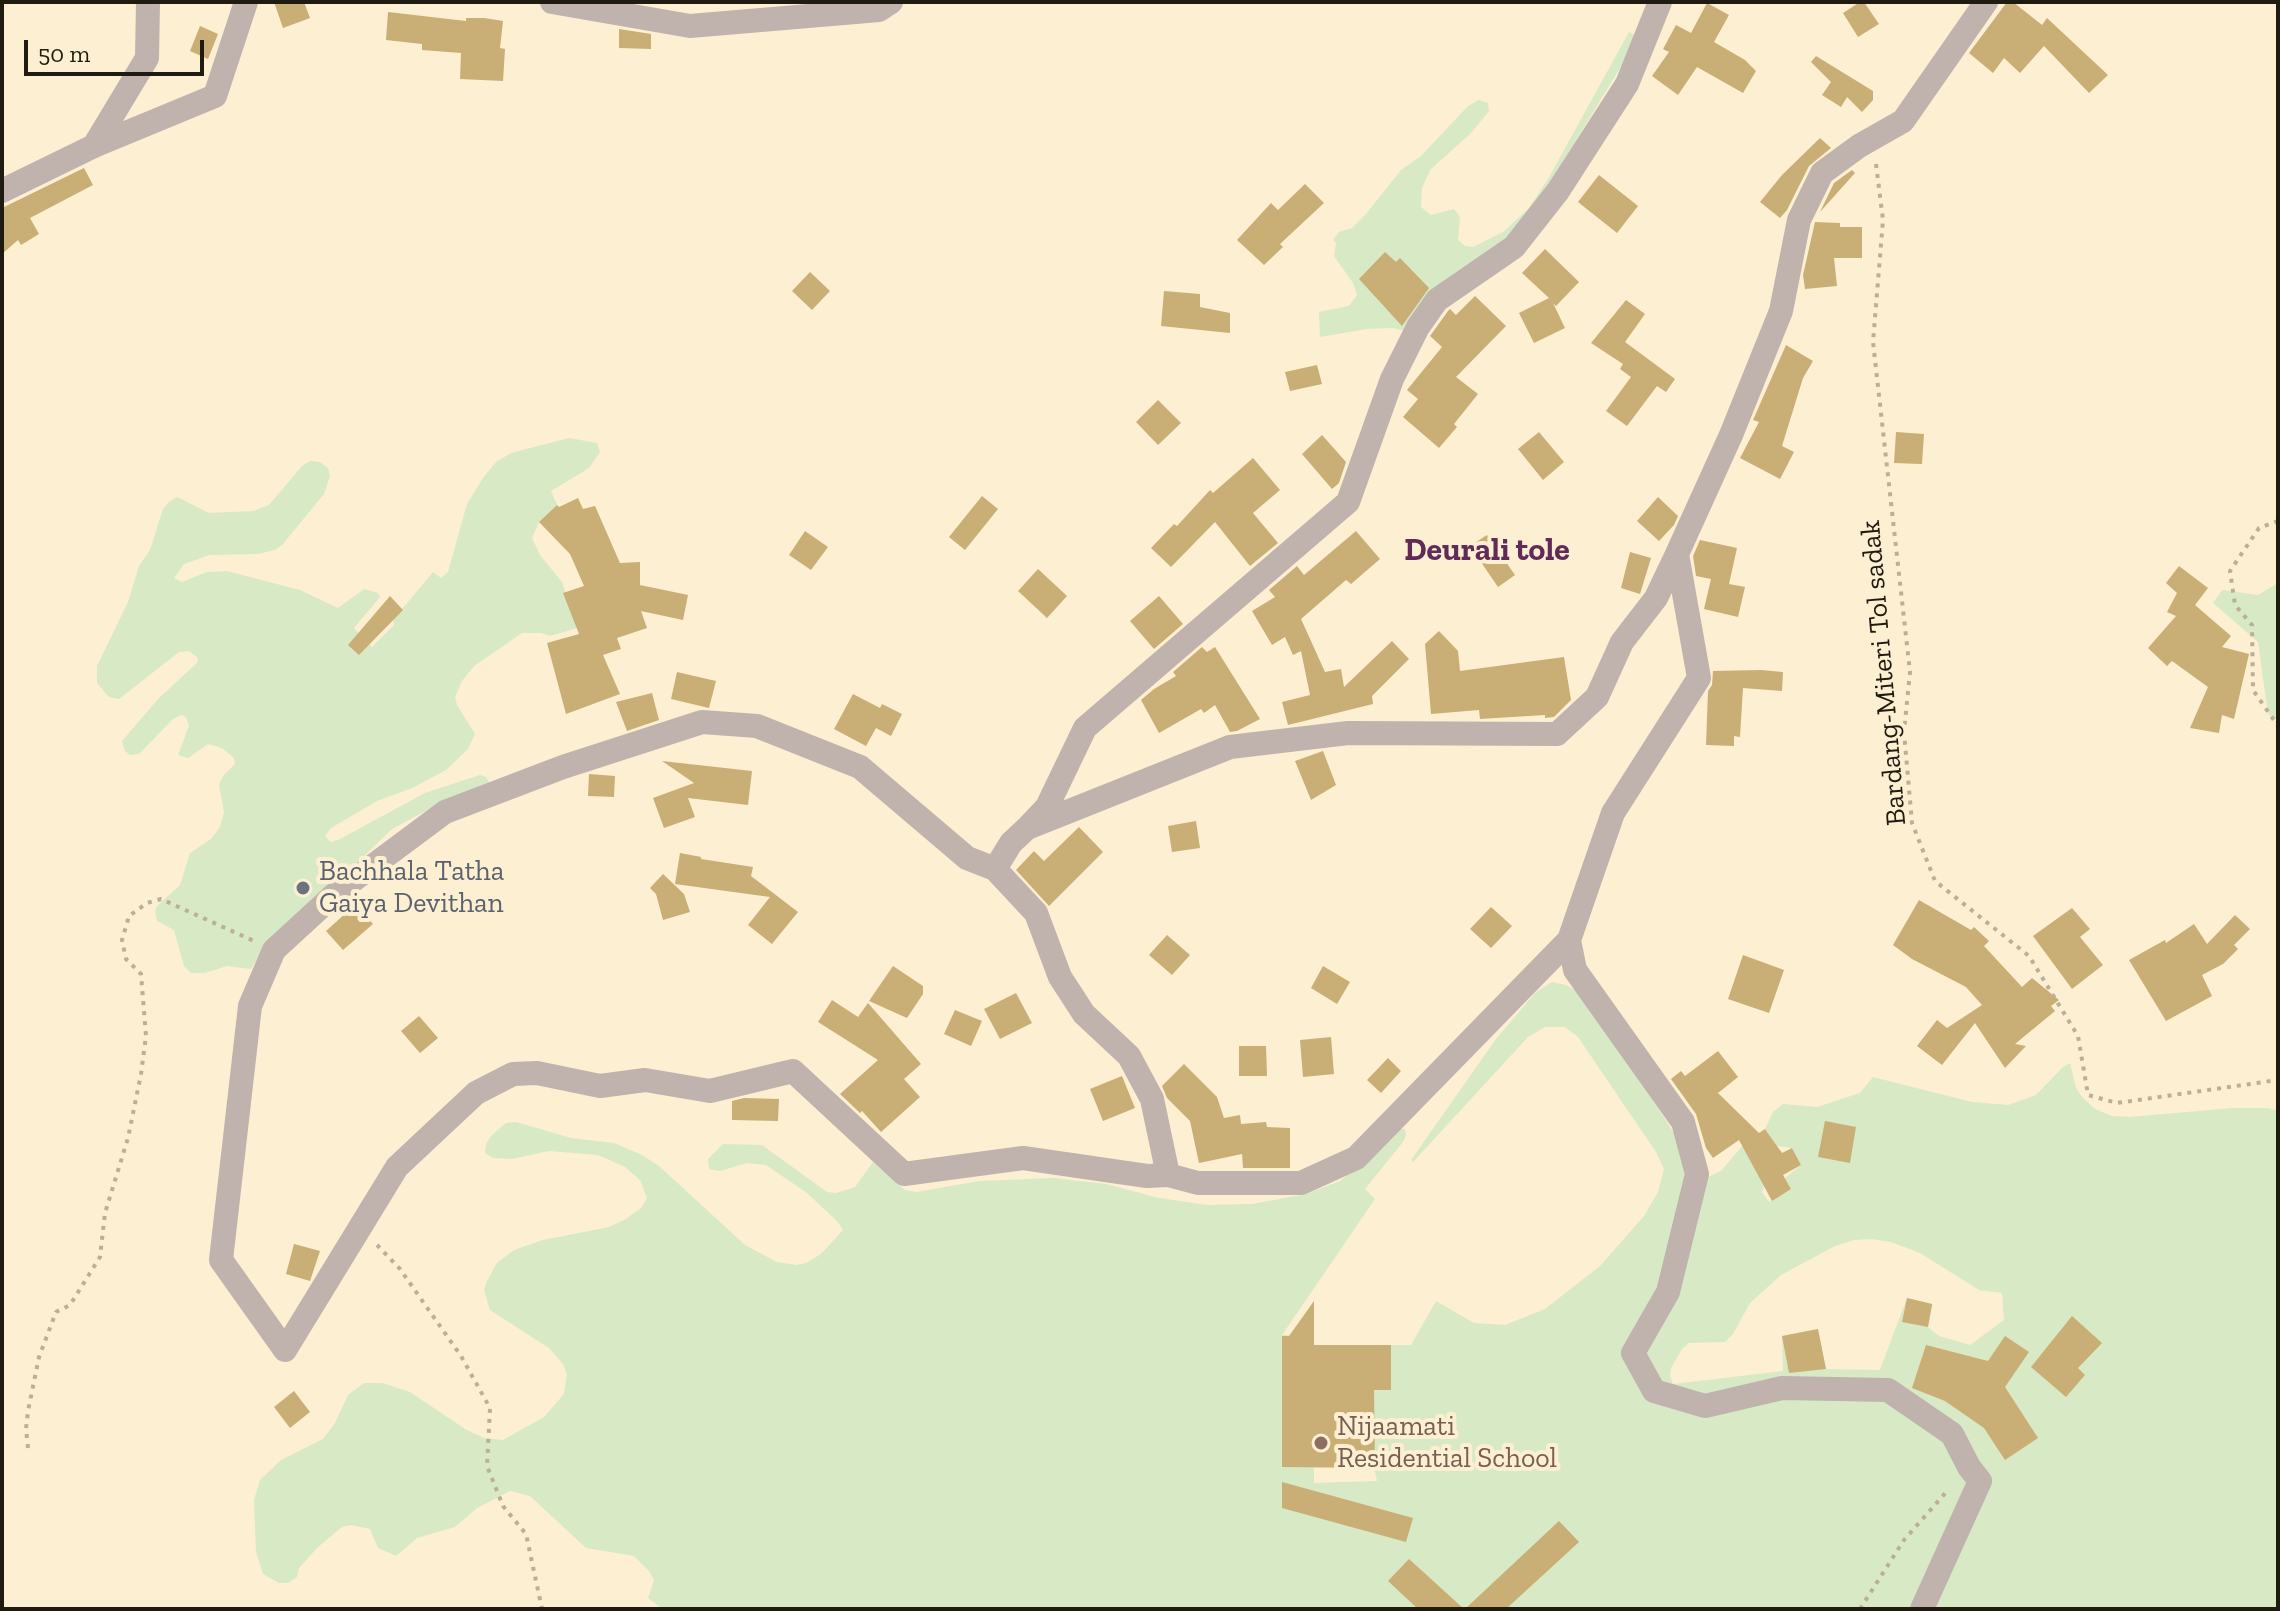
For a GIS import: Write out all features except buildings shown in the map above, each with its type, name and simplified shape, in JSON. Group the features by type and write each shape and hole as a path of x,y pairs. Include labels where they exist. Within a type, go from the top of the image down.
{"street":[{"path":"94,146 147,58 148,2"},
{"path":"2,191 94,146 215,96 246,2"},
{"path":"552,2 690,26 879,10 891,2"},
{"path":"995,869 1011,843 1047,807 1085,728 1348,502 1392,379 1418,327 1437,300 1514,247 1558,191 1627,84 1660,2"},
{"path":"1027,828 1230,747 1348,733 1557,734 1597,697 1622,642 1656,598 1677,554 1731,435 1781,311 1799,220 1822,173 1859,146 1903,121 1986,2"},
{"path":"1168,1175 1152,1099 1129,1056 1084,1014 1060,977 1036,913 995,869 967,858 860,767 757,726 702,722 563,767 445,812 335,894 274,950 250,1006 221,1260 285,1350 397,1167 476,1093 513,1074 537,1073 600,1086 645,1080 710,1091 793,1071 904,1174 1023,1158 1147,1176 1168,1175 1198,1183 1301,1183 1356,1158 1569,940 1613,813 1699,678 1677,554"},
{"path":"1569,940 1575,970 1683,1122 1697,1174 1668,1292 1633,1353 1654,1391 1705,1406 1782,1388 1888,1390 1952,1434 1980,1481 1922,1609"}],"path":[{"name":"Bardang-Miteri Tol sadak","path":"1859,146 1875,157 1883,220 1873,342 1910,672 1904,732 1912,823 1935,881 2029,956 2078,1036 2088,1095 2117,1103 2278,1080"},
{"path":"2278,521 2259,528 2230,571 2235,605 2252,625 2253,690 2278,726"},
{"path":"28,1448 28,1411 39,1357 56,1312 70,1305 100,1257 105,1213 128,1138 141,1074 146,1036 141,974 126,959 122,940 129,916 147,903 161,899 274,950"},
{"path":"361,1228 400,1269 461,1356 490,1408 487,1466 503,1506 526,1534 542,1609"},
{"path":"1860,1609 1904,1540 1969,1467"}],"green space":[{"path":"1629,32 1639,37 1526,222 1409,332 1392,328 1367,329 1320,337 1319,312 1349,306 1357,295 1353,283 1334,256 1336,243 1333,240 1339,232 1352,228 1366,214 1401,170 1421,156 1468,106 1479,100 1488,103 1489,111 1471,133 1430,170 1422,188 1421,207 1431,215 1454,209 1460,217 1458,240 1465,246 1473,247 1503,232 1529,208 1548,179"},
{"path":"569,438 597,443 600,452 589,468 551,491 557,505 539,522 532,538 540,555 562,582 577,628 550,636 522,633 474,666 455,697 475,734 468,749 446,770 412,788 377,801 331,828 325,836 331,842 340,839 425,793 480,775 486,777 490,784 450,798 392,829 319,900 266,944 251,969 227,966 205,973 191,973 184,966 174,930 157,921 155,911 180,885 190,853 211,839 220,827 224,812 219,785 235,764 234,758 222,748 208,744 188,758 178,755 189,726 182,715 173,719 139,754 130,755 125,751 122,741 159,698 198,662 189,651 179,652 119,699 109,697 97,683 97,666 128,602 139,566 150,550 163,509 177,497 209,513 253,511 269,505 302,466 310,461 320,462 328,468 330,476 324,494 282,545 258,554 210,555 184,564 174,578 182,582 207,572 227,571 300,590 338,608 364,589 378,593 380,597 354,628 372,647 394,625 393,620 433,572 441,578 448,572 467,504 496,462 511,453"},
{"path":"2278,583 2278,720 2268,714 2258,642 2213,603 2222,590 2258,595"},
{"path":"1552,982 1566,985 1585,996 1704,1179 1721,1171 1744,1144 1764,1186 1762,1192 1769,1202 1791,1189 1785,1178 1801,1165 1792,1148 1777,1146 1765,1129 1773,1112 1783,1104 1817,1107 1860,1093 1873,1077 1972,1102 2008,1105 2036,1095 2070,1063 2076,1088 2082,1097 2095,1109 2112,1116 2232,1108 2278,1111 2278,1609 663,1609 648,1598 654,1580 634,1556 586,1548 530,1496 510,1491 477,1508 455,1527 417,1538 396,1556 378,1548 370,1529 351,1525 342,1527 318,1547 299,1568 297,1577 288,1583 279,1583 263,1574 256,1552 254,1500 260,1480 281,1460 323,1439 335,1423 348,1395 364,1383 382,1383 410,1392 465,1429 484,1438 503,1440 544,1417 564,1394 567,1374 563,1364 549,1348 490,1310 484,1290 487,1281 497,1263 514,1250 543,1240 609,1227 641,1208 647,1198 640,1180 625,1167 598,1155 549,1151 512,1159 493,1158 485,1153 491,1136 506,1123 516,1122 571,1138 614,1143 642,1155 659,1166 745,1245 777,1262 796,1265 821,1254 843,1230 807,1193 766,1165 747,1163 720,1171 709,1169 708,1159 723,1144 762,1145 827,1192 836,1193 855,1187 873,1162 905,1190 916,1192 979,1181 1053,1178 1106,1184 1159,1198 1208,1205 1252,1204 1306,1194 1340,1181 1365,1162 1396,1129 1405,1129 1403,1142 1365,1189 1375,1199 1282,1335 1314,1336 1314,1483 1377,1481 1374,1468 1346,1468 1345,1345 1411,1345 1436,1301 1474,1323 1505,1325 1545,1309 1600,1266 1644,1216 1658,1192 1664,1169 1656,1152 1578,1037 1565,1027 1545,1027 1528,1037 1413,1162 1411,1160 1496,1039 1535,993","holes":["1854,1240 1891,1242 1920,1253 1979,1290 2002,1293 2004,1320 1970,1345 1939,1336 1928,1327 1933,1304 1907,1298 1880,1370 1826,1369 1818,1329 1782,1336 1783,1371 1673,1384 1671,1368 1682,1349 1689,1343 1725,1342 1733,1334 1750,1303 1781,1275 1835,1246"]}],"place":[{"name":"Bachhala Tatha Gaiya Devithan","path":"303,888"},
{"name":"Nijaamati Residential School","path":"1321,1443"}],"district":[{"name":"Deurali tole","path":"1487,551"}]}
